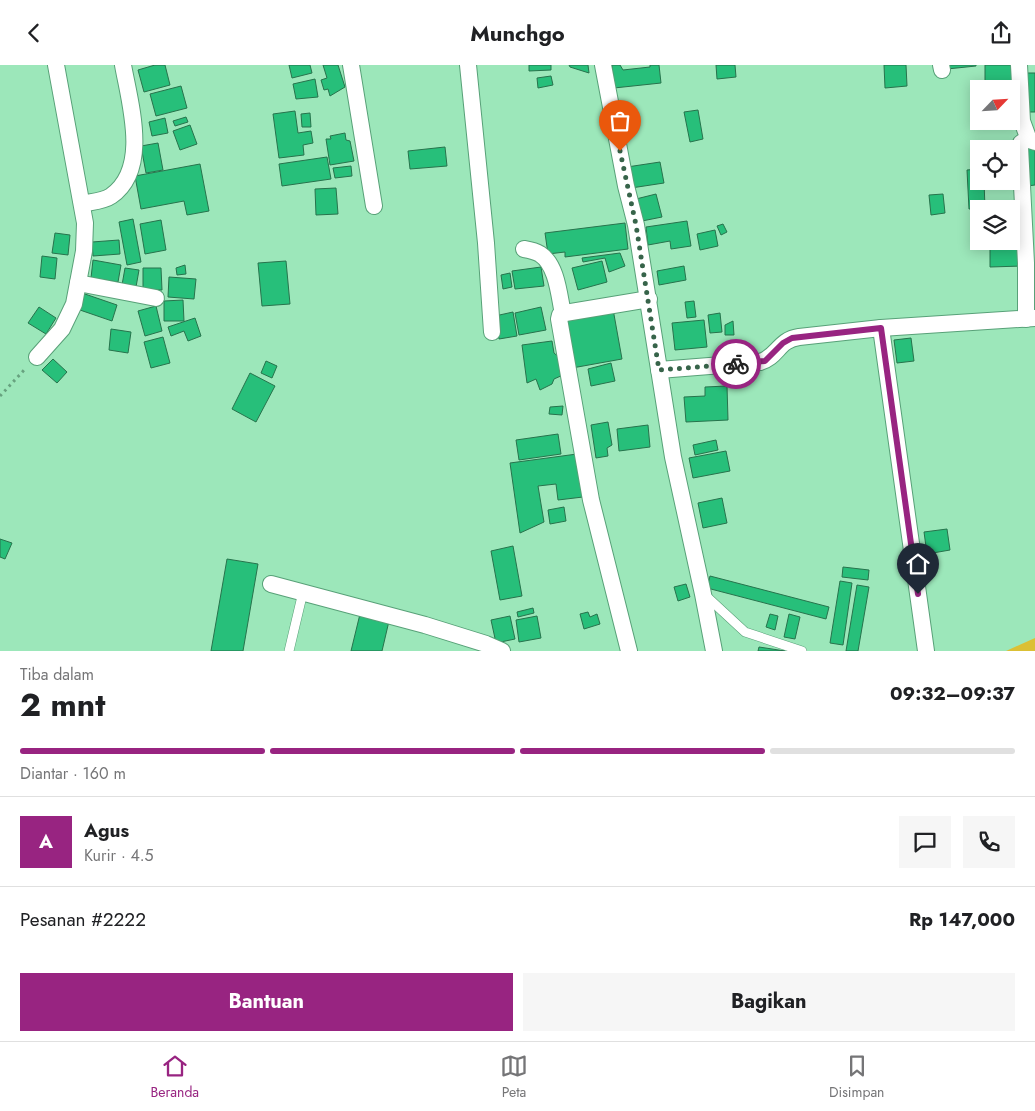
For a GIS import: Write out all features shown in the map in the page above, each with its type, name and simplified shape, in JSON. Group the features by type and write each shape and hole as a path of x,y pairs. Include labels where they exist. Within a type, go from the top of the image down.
{"street":[{"path":"37,357 62,329 74,304 84,241 85,223 82,204 56,65"},
{"path":"82,204 110,197 123,185 130,171 134,154 134,133 124,65"},
{"path":"352,65 374,206"},
{"path":"468,65 486,243 492,332"},
{"path":"604,65 626,186 636,225 673,457 714,651"},
{"path":"659,370 760,362 769,358 783,343 792,338 881,328 1031,319 1020,147 1021,143 1032,140 1022,121 1019,65"},
{"path":"524,249 542,255 547,261 555,279 563,313 559,323 591,500 629,651"},
{"path":"78,283 156,298"},
{"path":"563,313 648,299"},
{"path":"881,328 926,651"},
{"path":"271,584 425,625 502,651"}],"lane":[{"path":"289,651 303,592"},
{"path":"703,594 745,631 802,651"}],"path":[{"path":"0,396 37,357"}],"shaded area":[{"path":"1035,638 1035,651 1006,651"}],"building":[{"path":"155,65 165,65 170,85 144,92 138,70"},
{"path":"289,65 310,65 312,73 292,78"},
{"path":"323,65 338,65 345,87 330,96 328,89 324,90 321,80 327,78"},
{"path":"529,65 551,65 551,70 529,71"},
{"path":"569,65 588,65 589,73 570,67"},
{"path":"612,65 620,65 623,70 659,65 661,83 614,88"},
{"path":"716,65 735,65 736,77 717,79"},
{"path":"884,65 906,65 907,86 885,88"},
{"path":"946,65 976,65 976,66 947,69"},
{"path":"985,65 1013,65 1013,80 985,80"},
{"path":"1026,73 1035,73 1035,112 1027,112"},
{"path":"551,76 553,85 538,88 537,78"},
{"path":"315,79 318,97 296,99 293,84"},
{"path":"181,86 187,108 156,116 150,94"},
{"path":"698,110 703,139 690,142 684,112"},
{"path":"295,111 298,133 311,131 313,143 303,145 304,155 279,158 273,114"},
{"path":"310,113 311,127 302,127 301,114"},
{"path":"186,117 188,122 175,126 173,121"},
{"path":"165,118 168,133 152,136 149,122"},
{"path":"190,125 197,144 180,150 173,131"},
{"path":"345,133 346,140 350,141 354,161 330,165 326,139 331,139 330,136"},
{"path":"158,143 163,170 146,173 141,146"},
{"path":"1035,146 1035,185 1027,186 1024,147"},
{"path":"445,147 447,166 410,169 408,151"},
{"path":"327,157 331,179 282,186 279,164"},
{"path":"660,162 664,183 631,188 627,167"},
{"path":"200,164 209,211 187,215 184,201 141,209 135,176"},
{"path":"351,166 352,176 335,178 333,168"},
{"path":"967,170 970,170 970,190 984,190 985,200 970,200 970,209 969,209"},
{"path":"336,188 338,214 316,215 315,189"},
{"path":"656,194 662,217 642,221 636,199"},
{"path":"943,194 945,213 931,215 929,195"},
{"path":"133,219 141,262 127,265 119,222"},
{"path":"161,220 166,250 145,254 140,224"},
{"path":"687,221 691,246 671,249 670,241 648,245 646,227"},
{"path":"625,223 628,249 565,257 565,252 548,254 545,233"},
{"path":"723,224 727,232 721,235 717,226"},
{"path":"715,230 718,246 700,250 697,234"},
{"path":"55,233 70,235 68,255 52,253"},
{"path":"119,240 120,254 93,256 92,242"},
{"path":"1020,242 1022,266 990,267 990,250 1020,250"},
{"path":"620,253 625,266 609,272 605,258 583,262 582,258"},
{"path":"42,256 57,258 55,279 40,277"},
{"path":"93,260 121,265 118,282 91,278"},
{"path":"286,261 290,304 262,306 258,263"},
{"path":"602,261 607,282 578,290 572,268"},
{"path":"185,265 186,274 177,275 176,268"},
{"path":"684,266 686,280 659,285 657,271"},
{"path":"541,267 544,286 515,289 512,271"},
{"path":"125,268 139,270 136,287 122,285"},
{"path":"143,268 161,268 162,290 143,290"},
{"path":"510,273 512,287 503,289 501,275"},
{"path":"169,277 196,279 194,299 168,297"},
{"path":"82,293 117,305 112,321 77,309"},
{"path":"183,300 184,321 164,321 164,301"},
{"path":"694,301 696,317 687,318 685,302"},
{"path":"156,306 162,331 145,336 138,311"},
{"path":"39,307 56,318 46,334 28,323"},
{"path":"541,307 546,330 519,335 515,313"},
{"path":"613,309 622,359 572,368 562,318"},
{"path":"513,312 517,336 499,339 495,316"},
{"path":"720,313 722,332 710,333 708,315"},
{"path":"195,318 201,336 188,341 184,331 171,336 168,327"},
{"path":"704,320 707,347 675,350 672,323"},
{"path":"733,321 734,335 725,335 725,325"},
{"path":"111,329 131,332 128,353 109,350"},
{"path":"163,337 170,363 151,368 144,342"},
{"path":"911,338 914,361 897,363 894,340"},
{"path":"552,341 554,353 561,359 563,375 554,379 552,384 540,390 536,379 527,383 522,345"},
{"path":"53,359 67,372 57,383 42,370"},
{"path":"266,361 277,366 272,378 261,373"},
{"path":"611,363 615,381 591,386 588,369"},
{"path":"250,373 275,386 256,422 232,409"},
{"path":"727,386 728,420 686,422 684,397 705,396 705,387"},
{"path":"563,406 562,415 549,414 550,407"},
{"path":"608,422 612,445 607,448 608,456 596,458 591,425"},
{"path":"648,425 650,447 619,451 617,429"},
{"path":"558,434 561,454 519,460 516,440"},
{"path":"716,440 718,450 695,455 693,445"},
{"path":"726,451 730,471 693,478 689,458"},
{"path":"577,454 583,497 558,500 556,484 538,486 544,522 520,533 510,463"},
{"path":"722,498 727,523 703,528 698,503"},
{"path":"564,507 566,521 550,524 548,510"},
{"path":"947,529 950,550 927,554 924,532"},
{"path":"0,539 12,543 5,559 0,557"},
{"path":"513,546 522,596 500,600 491,551"},
{"path":"227,559 258,564 243,651 211,651"},
{"path":"843,567 869,570 868,580 842,577"},
{"path":"710,576 829,607 826,619 707,588"},
{"path":"840,581 852,583 843,645 830,643"},
{"path":"686,584 690,597 678,601 674,587"},
{"path":"857,585 869,587 858,651 846,651"},
{"path":"533,608 534,613 518,617 517,612"},
{"path":"588,612 590,617 597,614 600,624 584,629 580,614"},
{"path":"360,614 389,621 382,651 351,651"},
{"path":"770,614 778,616 775,630 766,627"},
{"path":"789,614 800,617 795,639 784,637"},
{"path":"510,616 515,639 496,643 491,620"},
{"path":"537,616 541,638 519,642 516,620"},
{"path":"759,647 785,651 758,651"}],"way so far":[{"path":"620,151 626,186 636,225 659,370 736,364"}],"route":[{"path":"736,364 765,361 783,343 792,338 881,328 918,594"}]}
